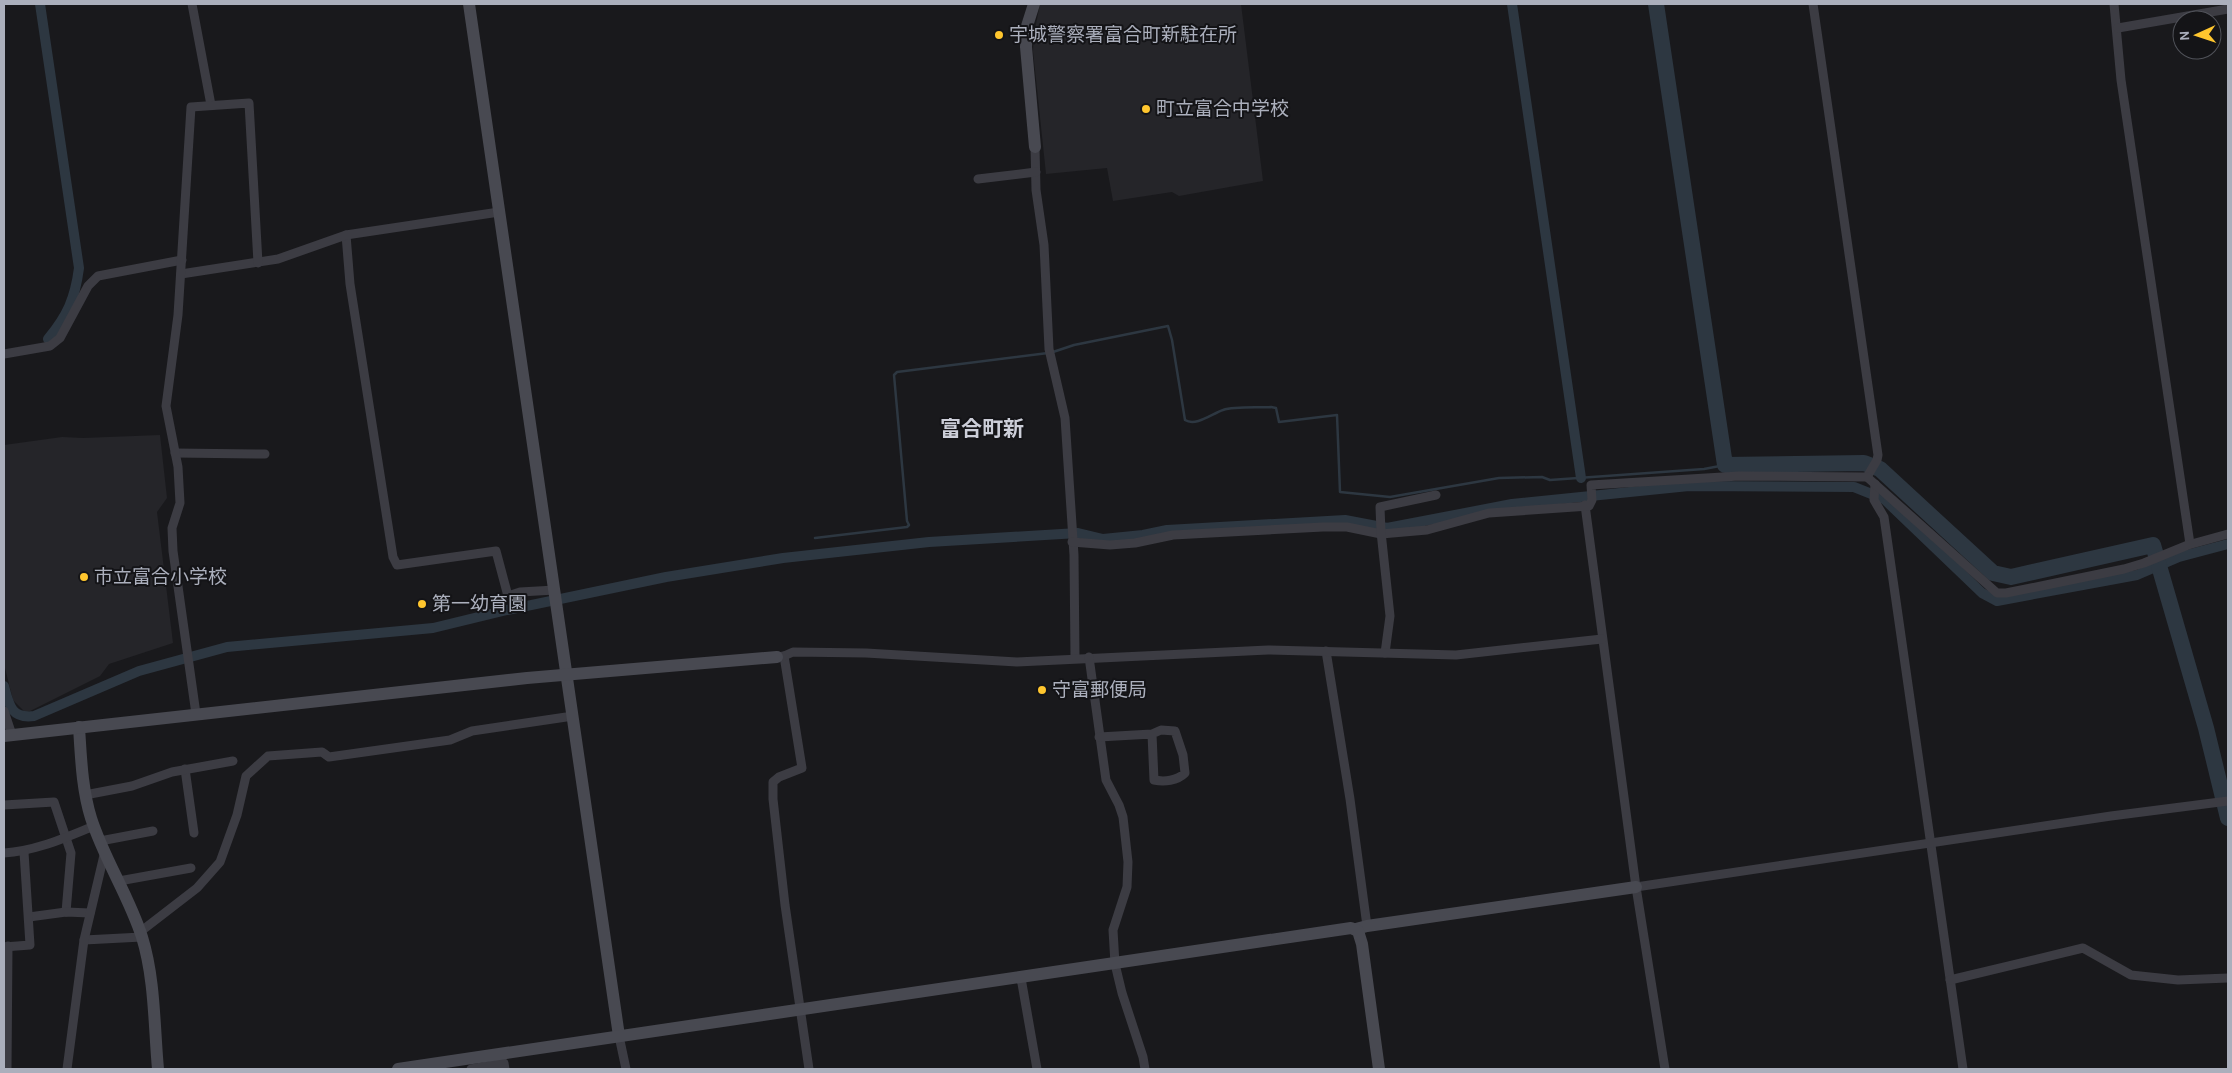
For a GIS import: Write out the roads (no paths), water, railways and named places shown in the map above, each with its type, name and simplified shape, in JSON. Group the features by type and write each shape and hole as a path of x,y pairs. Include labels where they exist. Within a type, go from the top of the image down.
{"street":[{"path":"192,4 211,105"},
{"path":"468,4 619,1036 626,1069"},
{"path":"1034,4 1027,26 1026,47 1044,245 1048,349 1066,418 1072,536 1074,658"},
{"path":"1812,4 1877,460 1868,475"},
{"path":"2114,4 2122,80 2190,544"},
{"path":"2118,28 2228,9"},
{"path":"196,714 173,551 172,528 180,503 175,453 166,406 178,315 191,107 249,103 258,263"},
{"path":"978,179 1036,172"},
{"path":"181,274 278,259 346,235 499,212"},
{"path":"346,235 350,284 393,557 398,565 496,551 508,596 520,592 555,591"},
{"path":"4,354 50,346 60,338 88,286 98,276 182,260"},
{"path":"175,453 265,454"},
{"path":"1868,475 1874,486 1997,593 2038,587 2144,563 2190,544 2228,534"},
{"path":"1665,1069 1636,887 1602,638 1589,499 1591,485 1729,477 1868,475"},
{"path":"1874,486 1874,500 1884,517 1963,1069"},
{"path":"1385,653 1390,616 1380,507 1436,495"},
{"path":"1072,536 1110,545 1135,543 1173,535 1323,527 1347,527 1381,533 1427,530 1489,513 1589,499"},
{"path":"4,711 8,735 567,675 781,656 794,652 866,653 1017,662 1089,657 1268,650 1456,655 1602,638"},
{"path":"1326,651 1350,799 1361,927 1359,932 1379,1069"},
{"path":"781,656 802,768 779,777 773,782 773,799 809,1069"},
{"path":"1089,657 1106,780 1123,817 1128,862 1127,887 1113,930 1115,964 1145,1069"},
{"path":"84,940 141,935 197,888 220,862 237,815 246,776 268,756 322,752 329,757 450,740 472,731 573,716"},
{"path":"79,727 85,795 94,826 141,935 149,976 158,1069"},
{"path":"1099,737 1152,734 1161,730 1175,732 1185,763 1185,774 1166,780 1156,781 1154,779 1152,734"},
{"path":"85,795 132,786 185,769 233,761"},
{"path":"185,769 194,832"},
{"path":"398,1069 449,1066 619,1036 2228,801"},
{"path":"4,805 54,802 71,853 66,912"},
{"path":"4,853 24,852 94,826"},
{"path":"102,846 152,831"},
{"path":"67,1069 84,940 102,846"},
{"path":"5,1069 6,946 30,945 24,852"},
{"path":"119,881 190,868"},
{"path":"29,916 66,912 90,913"},
{"path":"1950,980 2083,948 2131,975 2178,980 2228,978"},
{"path":"1013,979 1037,1069"},
{"path":"471,1069 504,1063 505,1069"}],"waterway":[{"path":"40,4 79,268 69,306 60,323 48,339"},
{"path":"1512,4 1581,478"},
{"path":"1656,4 1725,465 1864,463 1880,469 1993,573 2011,577 2153,545 2206,728 2228,818"},
{"path":"1053,352 1074,345 1168,326 1185,420 1189,422 1199,421 1223,410 1240,408 1276,408 1279,422 1337,415 1340,492 1390,497 1499,478 1542,477 1550,480 1704,469 1725,465"},
{"path":"815,538 907,527 909,525 907,521 894,375 897,372 1048,353"},
{"path":"4,686 12,709 20,715 34,716 139,671 227,647 433,628 507,610 666,577 783,558 929,542 1078,533 1103,539 1143,535 1167,530 1345,520 1387,528 1512,504 1689,486 1854,487 1884,499 1982,593 1997,601 2137,575 2179,557 2228,544"}],"place":[{"name":"宇城警察署富合町新駐在所","path":"999,35"},
{"name":"町立富合中学校","path":"1146,109"},
{"name":"市立富合小学校","path":"84,577"},
{"name":"第一幼育園","path":"422,604"},
{"name":"守富郵便局","path":"1042,690"}],"district":[{"name":"富合町新","path":"982,429"}]}
